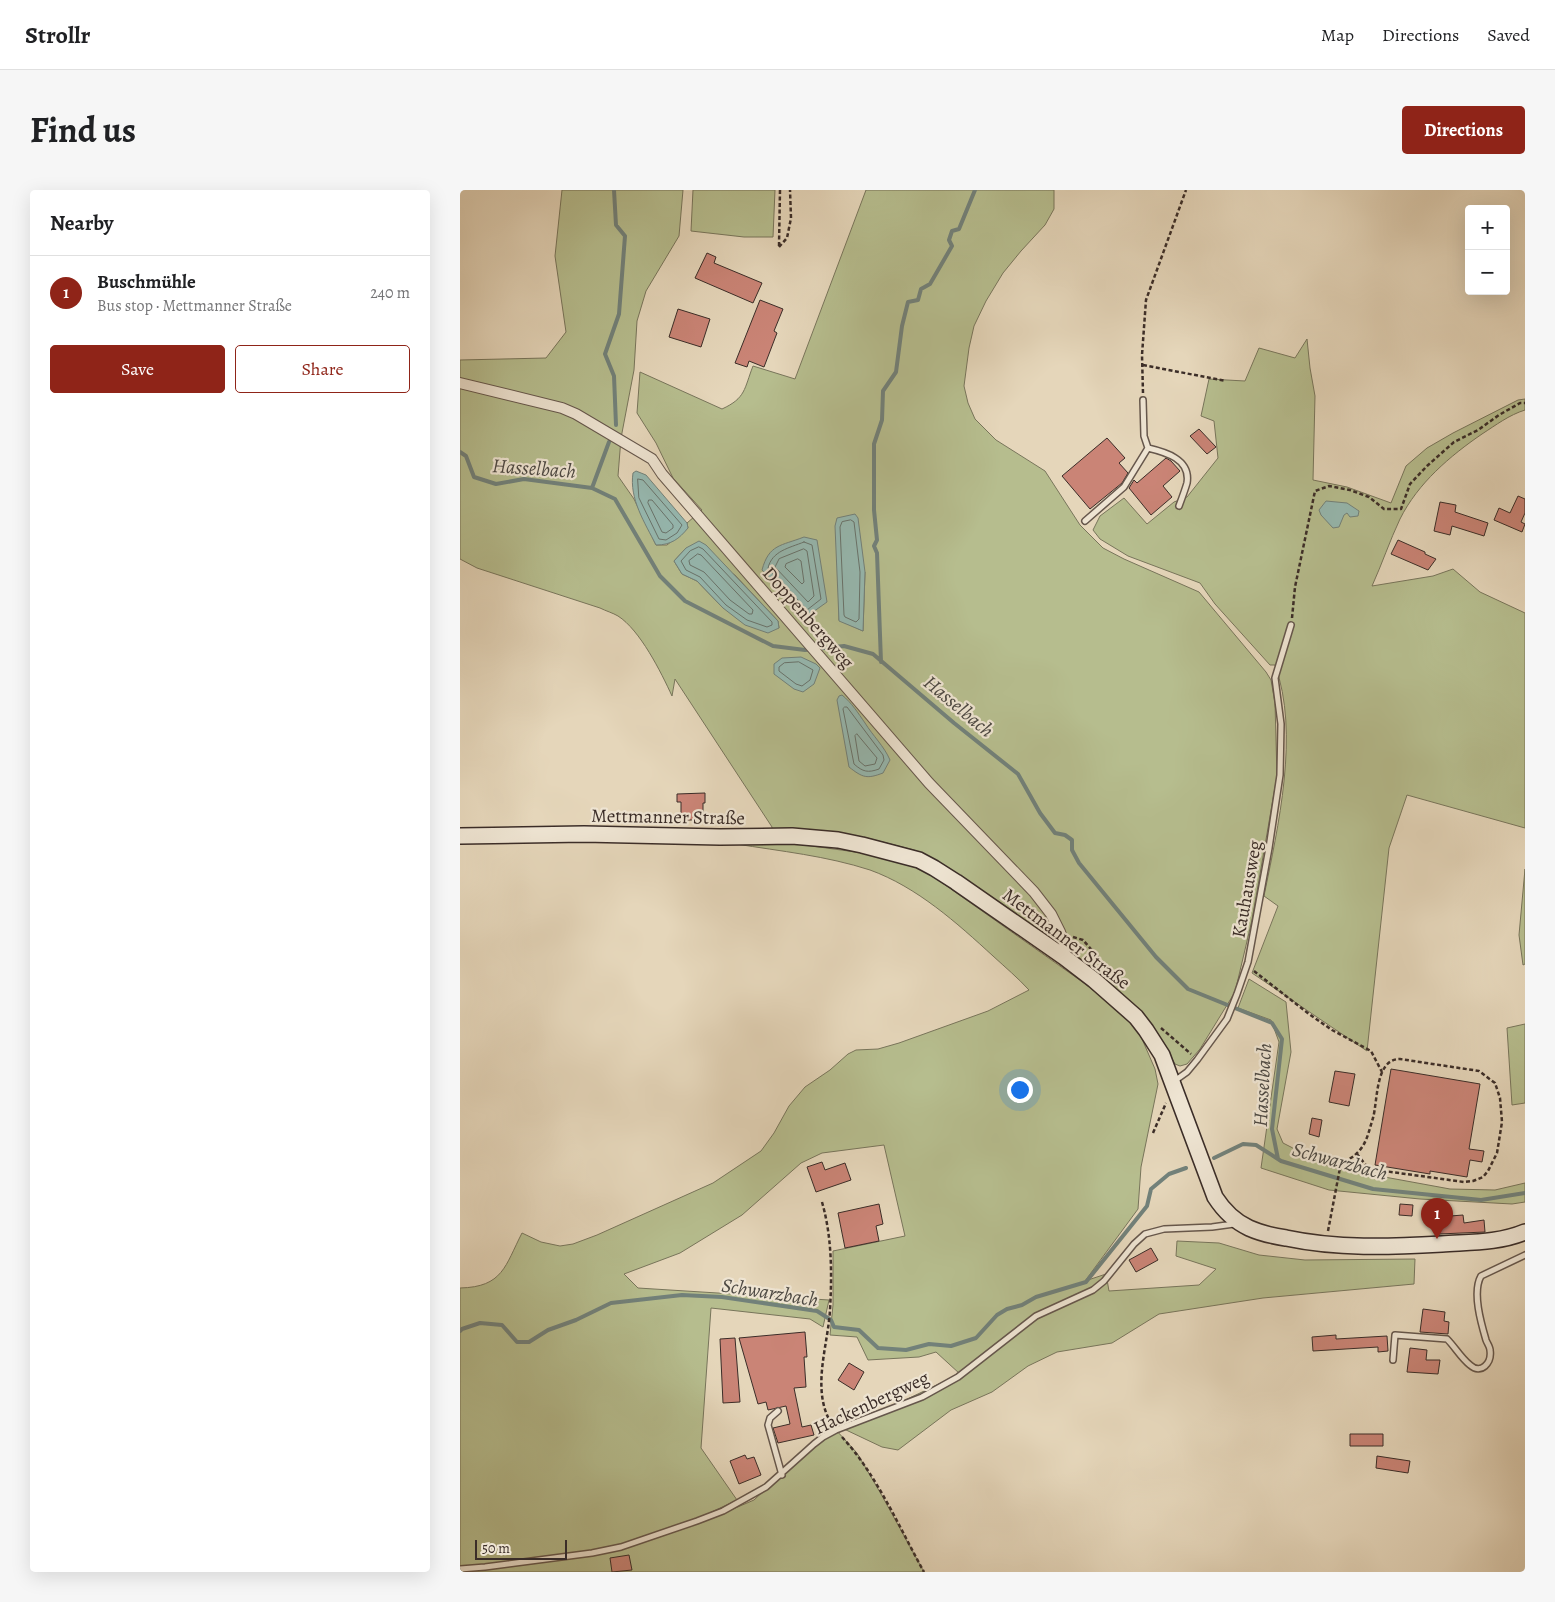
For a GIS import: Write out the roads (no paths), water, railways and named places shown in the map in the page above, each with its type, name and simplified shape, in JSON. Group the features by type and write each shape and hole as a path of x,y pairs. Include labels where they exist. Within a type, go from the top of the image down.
{"main road":[{"name":"Mettmanner Straße","path":"460,836 584,834 720,837 792,836 838,840 902,855 934,868 1094,980 1136,1017 1155,1042 1173,1082 1215,1197 1226,1212 1239,1223 1259,1232 1325,1245 1411,1246 1493,1241 1514,1237 1525,1232"}],"street":[{"name":"Doppenbergweg","path":"460,383 562,408 576,414 652,459 662,474 929,783 1034,892 1051,914 1060,932 1065,946 1064,958"}],"lane":[{"path":"1142,400 1144,436 1148,448"},
{"path":"1148,448 1166,452 1177,458 1186,469 1187,482 1179,506"},
{"path":"1085,520 1124,487 1148,448"},
{"name":"Kauhausweg","path":"1173,1082 1187,1072 1227,1019 1247,966 1269,848 1280,775 1281,724 1275,678 1291,625"},
{"name":"Hackenbergweg","path":"460,1569 562,1557 621,1547 723,1511 752,1496 782,1474 814,1444 836,1430 922,1397 958,1377 1036,1316 1093,1290 1104,1281 1134,1244 1146,1234 1164,1229 1212,1227 1239,1223"},
{"path":"1394,1360 1395,1335 1447,1339 1475,1369 1480,1369 1487,1365 1490,1349 1486,1340 1477,1298 1478,1281 1481,1276 1525,1255"},
{"path":"778,1411 770,1418 768,1425 782,1474"}],"water":[{"path":"636,471 646,475 687,523 688,528 674,541 656,545 643,519 633,492 633,473"},
{"path":"1326,501 1347,503 1359,511 1358,516 1350,517 1347,513 1344,515 1339,527 1333,528 1319,510"},
{"path":"855,514 858,518 865,572 863,631 839,621 835,526 837,518"},
{"path":"804,537 817,540 827,602 806,617 762,570 768,555 777,547"},
{"path":"699,541 706,545 778,621 779,628 768,633 745,625 723,608 697,581 682,574 674,561 686,548"},
{"path":"801,657 820,668 814,684 803,692 794,689 774,674 774,664 782,658"},
{"path":"842,695 855,708 888,755 890,760 883,773 869,777 849,767 837,700"}],"waterway":[{"path":"614,190 616,225 625,236 619,314 605,354 614,376 616,425"},
{"path":"881,662 877,553 874,546 877,540 874,510 874,444 882,420 883,391 896,372 902,326 908,302 918,300 921,289 930,284 952,246 949,240 952,231 959,229 975,190"},
{"path":"592,488 609,442"},
{"name":"Hasselbach","path":"460,452 466,456 474,477 496,484 524,479 592,488 615,499 660,576 685,601 773,646 805,650 844,646 873,654 954,723 1018,774 1040,813 1055,833 1065,835 1072,840 1072,850 1079,863 1156,957 1188,989 1272,1023 1282,1039 1272,1129 1278,1159"},
{"name":"Schwarzbach","path":"1214,1158 1243,1144 1256,1145 1281,1161 1373,1189 1481,1200 1525,1193"},
{"name":"Schwarzbach","path":"460,1331 480,1323 502,1325 517,1342 529,1342 548,1330 576,1320 611,1303 682,1295 722,1297 817,1311 831,1320 834,1327 859,1330 878,1348 906,1350 929,1344 951,1346 976,1338 997,1315 1007,1309 1022,1305 1036,1297 1086,1282 1147,1206 1151,1189 1169,1174 1186,1168"}],"place":[{"name":"Buschmühle","path":"1437,1239"}]}
